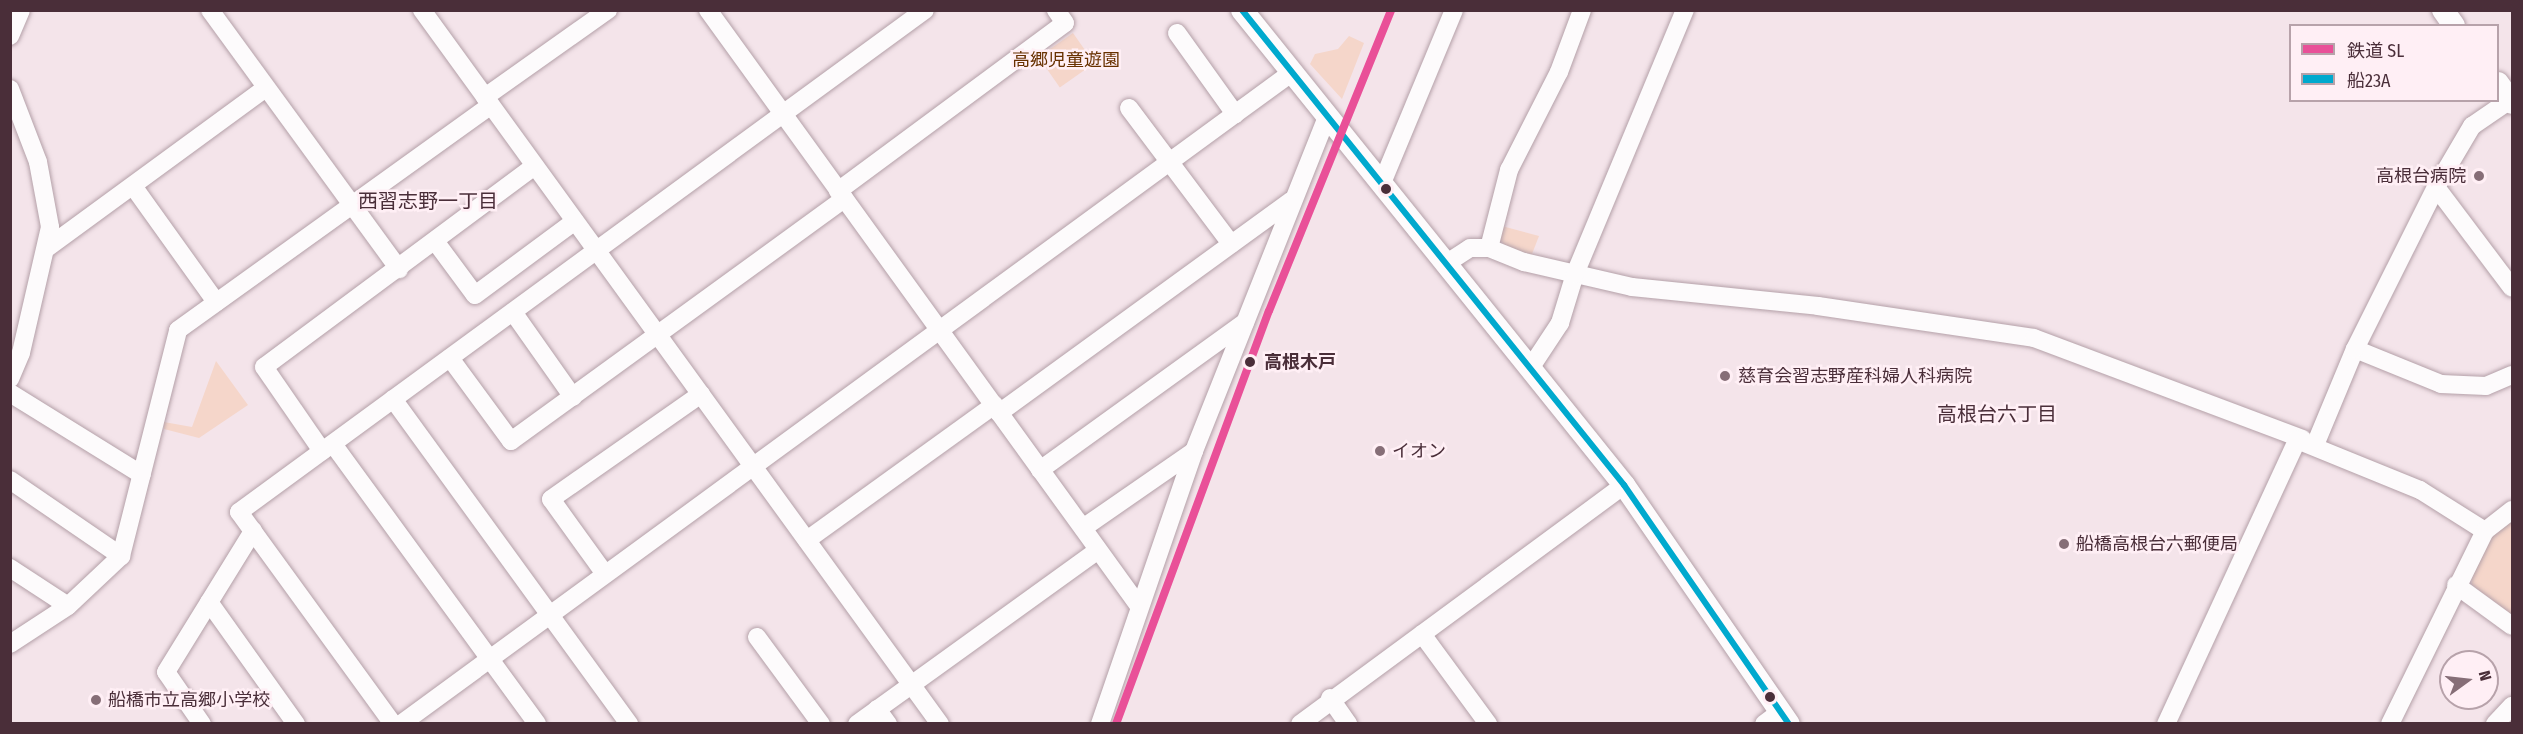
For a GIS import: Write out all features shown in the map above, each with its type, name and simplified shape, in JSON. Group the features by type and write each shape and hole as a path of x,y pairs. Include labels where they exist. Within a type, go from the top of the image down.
{"street":[{"path":"10,36 21,10"},
{"path":"210,10 399,269"},
{"path":"422,10 940,723"},
{"path":"10,644 68,606 121,556 178,330 352,207 608,10"},
{"path":"708,10 1139,606"},
{"path":"393,723 239,512 925,10"},
{"path":"450,358 511,441 657,334 1065,23 1056,10"},
{"path":"1242,10 1624,484 1778,719"},
{"path":"1382,183 1454,10"},
{"path":"1489,248 1509,170 1559,72 1582,10"},
{"path":"1531,367 1560,323 1575,274 1685,10"},
{"path":"2443,10 2453,24"},
{"path":"1177,33 1235,114"},
{"path":"400,723 1292,73"},
{"path":"47,248 266,88"},
{"path":"10,89 38,162 50,227 47,248 10,379"},
{"path":"2309,442 2436,187 2472,126 2507,95"},
{"path":"1129,108 1231,244"},
{"path":"1100,723 1194,451 1327,116"},
{"path":"535,166 264,367 537,723"},
{"path":"133,186 216,302"},
{"path":"2436,187 2512,288"},
{"path":"807,540 1292,200"},
{"path":"435,241 475,295 575,220"},
{"path":"1447,263 1470,248 1489,248 1575,274 1697,296 1818,306 2034,338 2309,442 2420,490 2485,531"},
{"path":"513,312 573,397"},
{"path":"1040,470 1245,322"},
{"path":"2355,349 2441,384 2486,386 2512,375"},
{"path":"10,393 142,475"},
{"path":"605,574 551,500 701,394"},
{"path":"393,399 629,723"},
{"path":"2166,723 2294,444 2309,442"},
{"path":"1083,528 1194,451"},
{"path":"10,480 121,556"},
{"path":"1300,723 1330,698 1422,634 1624,484"},
{"path":"2390,723 2456,585 2485,531 2512,510"},
{"path":"202,723 166,672 253,531"},
{"path":"857,723 882,716 911,683 1098,550"},
{"path":"10,568 68,606"},
{"path":"2456,585 2512,626"},
{"path":"209,602 296,723"},
{"path":"1422,634 1488,723"},
{"path":"757,637 821,723"},
{"path":"1330,698 1348,723"},
{"path":"2496,723 2512,706"}],"green space":[{"name":"高郷児童遊園","path":"1073,33 1094,63 1060,87 1039,57"},
{"path":"1349,36 1364,43 1342,99 1310,64 1315,54 1338,49"},
{"path":"1502,226 1539,236 1532,254 1509,249 1500,240"},
{"path":"216,361 248,405 199,438 164,429 164,422 192,427"},
{"path":"2512,517 2512,615 2472,585 2471,573 2491,535"}],"rail line":[{"name":"SL","path":"1116,724 1269,311 1391,10"}],"transit line":[{"name":"船23A","path":"1242,10 1624,485 1789,724"}],"place":[{"name":"高根台病院","path":"2479,176"},
{"name":"高根木戸","path":"1250,362"},
{"name":"慈育会習志野産科婦人科病院","path":"1725,376"},
{"name":"イオン","path":"1380,451"},
{"name":"船橋高根台六郵便局","path":"2064,544"},
{"name":"船橋市立高郷小学校","path":"96,700"}],"district":[{"name":"西習志野一丁目","path":"428,201"},
{"name":"高根台六丁目","path":"1997,414"}]}
